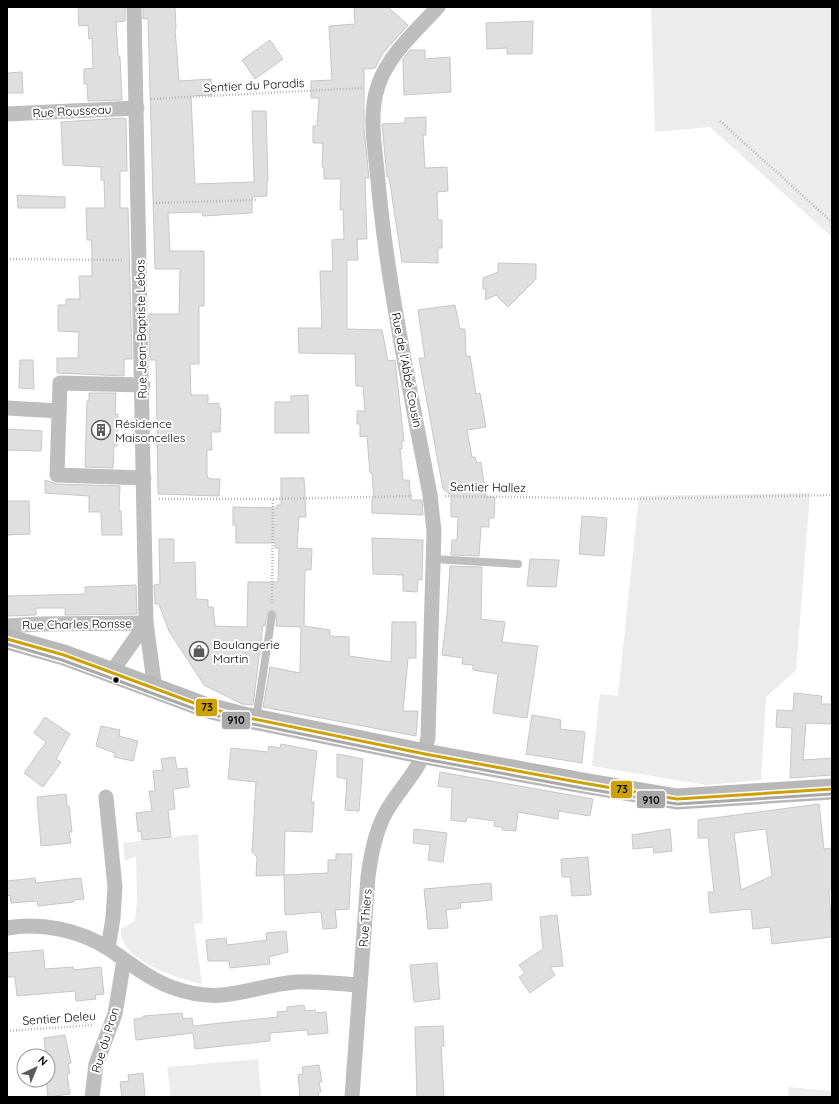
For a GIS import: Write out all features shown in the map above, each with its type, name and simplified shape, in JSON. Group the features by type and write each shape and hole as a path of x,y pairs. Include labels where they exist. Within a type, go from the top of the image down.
{"main road":[{"name":"Rue Charles Ronsse","path":"7,639 64,654 111,673 221,712 425,754 677,799 832,789"}],"street":[{"name":"Rue Jean-Baptiste Lebas","path":"134,7 143,385 146,623 155,689"},
{"name":"Rue de l'Abbé Cousin","path":"425,754 428,737 434,522 390,281 374,136 374,108 377,87 393,58 438,7"},
{"name":"Rue Rousseau","path":"7,114 137,108"},
{"path":"143,385 60,383 57,475 144,478"},
{"path":"7,408 59,411"},
{"path":"111,673 146,623"},
{"name":"Rue Charles Ronsse","path":"7,626 146,623"},
{"name":"Rue Thiers","path":"352,1097 368,877 372,849 386,812 416,770 425,754"},
{"path":"106,797 116,887 108,948"},
{"path":"7,928 29,925 54,928 85,937 108,948 159,982 184,992 208,996 234,995 296,982 360,985"},
{"name":"Rue du Pron","path":"92,1097 96,1064 112,1024 124,960"}],"lane":[{"path":"433,559 518,564"},
{"path":"256,720 272,615"}],"path":[{"name":"Sentier du Paradis","path":"136,93 146,93 151,99 377,87"},
{"path":"720,121 832,222"},
{"path":"139,203 256,200"},
{"path":"7,259 140,260"},
{"name":"Sentier Hallez","path":"145,499 273,499 430,496 636,498 832,495"},
{"path":"272,615 273,499"},
{"name":"Sentier Deleu","path":"7,1031 112,1024"}],"shaded area":[{"path":"651,7 832,7 832,237 710,127 655,132"},
{"path":"810,493 796,670 766,697 761,780 706,785 592,766 600,694 618,696 639,496"},
{"path":"198,834 203,923 194,924 202,984 165,972 151,966 139,958 129,950 123,940 121,929 135,921 137,900 136,856 125,861 123,843"},
{"path":"258,1059 261,1097 171,1097 167,1067"},
{"path":"788,1087 832,1091 832,1097 789,1097"}],"building":[{"path":"78,7 125,7 125,21 116,22 118,55 120,57 122,100 88,101 87,84 84,84 84,69 93,68 92,38 89,39 88,25 79,26"},
{"path":"143,7 175,7 179,81 211,79 212,95 191,96 195,184 254,182 252,111 266,111 267,196 252,197 252,213 203,216 202,212 168,213 170,251 204,251 204,306 199,306 199,364 190,364 191,395 208,395 208,404 219,403 219,408 221,408 220,432 211,432 212,450 207,450 207,475 208,478 220,479 219,496 158,494 156,360 150,360 149,314 179,314 180,269 155,269 148,19 143,19"},
{"path":"354,7 388,7 408,25 383,53 375,68 364,69 364,128 369,178 365,178 367,239 357,239 358,260 347,260 347,329 382,330 388,361 395,360 404,441 402,441 402,449 400,449 403,480 409,480 411,500 422,500 423,515 372,513 372,499 374,499 367,436 360,437 360,424 357,424 357,411 365,411 363,386 356,386 355,354 299,353 298,328 322,328 320,271 333,271 332,240 344,239 343,209 340,210 341,179 324,179 324,167 322,167 323,143 313,143 313,126 317,126 319,98 311,98 311,81 332,80 329,26 355,24"},
{"path":"533,21 532,54 507,54 507,48 487,49 486,23"},
{"path":"270,40 283,59 255,79 242,60"},
{"path":"410,50 425,50 425,59 450,57 451,92 404,95 403,59"},
{"path":"22,72 23,93 7,93 7,73"},
{"path":"426,117 426,135 423,135 425,168 447,167 448,191 437,192 438,220 442,220 442,248 438,248 438,263 402,262 389,177 387,177 382,124 405,123 405,118"},
{"path":"126,119 127,171 120,171 120,208 128,208 132,359 124,359 124,376 57,373 57,358 78,358 79,332 58,331 58,305 66,305 66,299 80,299 79,276 92,276 92,248 91,240 87,240 86,208 105,208 104,180 101,180 101,167 63,165 61,122"},
{"path":"17,195 65,197 65,208 18,208"},
{"path":"498,263 536,264 536,279 508,307 496,295 485,300 486,289 483,289 483,278 498,272"},
{"path":"455,305 460,329 465,329 466,356 470,356 476,394 480,393 486,427 467,430 472,457 475,457 477,463 481,462 486,497 495,497 494,518 489,518 489,527 481,527 479,556 451,555 452,540 457,540 458,517 451,517 451,495 443,489 419,358 425,358 418,310"},
{"path":"20,360 33,360 34,389 19,388"},
{"name":"Résidence Maisoncelles","path":"89,393 116,393 115,414 118,414 117,446 114,446 113,468 85,467 87,401 89,400"},
{"path":"308,395 309,433 275,433 275,402 291,402 291,396"},
{"path":"7,429 42,431 41,451 7,450"},
{"path":"281,478 304,478 306,517 299,517 297,548 312,549 311,570 305,570 304,626 330,630 330,636 349,637 349,656 391,662 392,622 416,622 416,658 408,658 403,711 418,711 416,736 263,707 270,667 300,673 301,627 276,626 277,613 273,610 268,612 265,626 263,625 253,705 242,704 204,685 169,631 159,604 155,604 154,585 160,584 159,539 174,539 174,563 195,562 196,599 208,600 208,607 213,607 215,626 247,627 248,582 278,582 279,548 275,548 275,543 236,543 236,525 233,525 233,507 277,508 277,505 281,505"},
{"path":"45,480 57,484 120,486 119,511 121,511 122,535 102,535 101,512 89,512 89,496 45,493"},
{"path":"7,501 29,501 30,534 7,535"},
{"path":"582,516 607,518 604,556 579,554"},
{"path":"372,538 423,540 422,580 418,579 417,592 403,591 403,575 373,574"},
{"path":"530,559 559,560 556,587 527,586"},
{"path":"450,566 482,567 481,619 505,622 502,642 538,646 527,718 493,713 498,674 473,670 473,665 462,664 463,658 442,655 447,615"},
{"path":"136,585 137,614 65,615 65,608 36,608 36,615 7,616 7,596 85,594 85,587"},
{"path":"794,693 822,696 821,704 832,704 832,724 806,723 803,760 832,758 832,775 790,778 792,728 776,727 777,710 793,711"},
{"path":"532,715 561,720 560,729 585,732 582,763 526,754"},
{"path":"45,717 70,734 56,759 61,762 43,787 24,773 46,742 34,733"},
{"path":"101,726 120,730 119,736 138,741 133,761 114,757 115,753 96,746"},
{"path":"281,744 317,751 311,802 314,802 312,832 285,831 284,875 256,876 257,857 252,852 256,782 228,779 231,748 268,752 269,746 280,748"},
{"path":"337,754 363,759 359,811 345,810 347,779 337,777"},
{"path":"175,757 177,769 187,768 189,787 173,789 175,809 168,810 171,837 142,840 141,831 138,832 136,813 152,811 149,791 155,791 153,771 163,770 161,759"},
{"path":"440,772 593,799 590,816 559,811 558,819 518,812 516,831 502,830 502,827 494,826 495,821 467,817 466,822 451,820 452,788 438,786"},
{"path":"66,794 72,832 69,832 71,843 41,846 37,797"},
{"path":"819,804 824,849 832,848 832,890 829,890 832,937 772,944 770,927 753,929 751,909 710,913 708,892 714,892 708,838 698,838 698,820","holes":["766,829 772,876 741,890 734,833"]},
{"path":"414,829 447,833 443,862 428,860 430,845 413,843"},
{"path":"670,829 672,851 654,853 653,847 633,849 632,835"},
{"path":"336,854 352,854 349,909 335,910 337,928 323,929 321,912 285,915 284,875 328,873 328,860 336,860"},
{"path":"588,857 591,895 572,896 570,877 562,877 561,859"},
{"path":"35,878 36,883 81,878 84,899 74,900 74,902 38,906 37,901 11,903 10,895 7,896 7,881"},
{"path":"491,883 492,900 460,903 461,908 446,910 448,928 428,929 424,889"},
{"path":"557,915 563,966 550,967 555,975 530,993 519,977 525,973 519,965 543,949 540,917"},
{"path":"286,931 288,952 269,957 270,964 230,968 229,961 208,961 206,940 226,938 227,945 267,940 266,933"},
{"path":"43,950 45,969 73,967 73,970 101,967 104,994 95,995 96,999 76,1001 75,991 17,996 15,977 7,977 7,953"},
{"path":"437,963 440,999 414,1002 410,965"},
{"path":"304,1005 305,1011 315,1010 316,1013 326,1012 328,1033 308,1035 307,1030 270,1033 270,1041 195,1049 193,1033 136,1040 134,1019 143,1018 143,1016 182,1013 183,1019 192,1018 193,1026 278,1017 277,1012 287,1011 287,1007"},
{"path":"443,1026 444,1046 441,1047 444,1097 417,1097 415,1027"},
{"path":"65,1035 71,1063 68,1064 70,1073 67,1074 70,1094 48,1097 47,1088 56,1088 56,1048 45,1048 44,1038"},
{"path":"319,1065 322,1082 319,1082 321,1092 318,1093 319,1097 300,1097 298,1075 303,1074 302,1067"},
{"path":"143,1073 145,1097 122,1097 120,1082 129,1081 128,1075"}],"transit line":[{"name":"73","path":"7,639 64,655 205,707 239,716 425,754 583,783 677,799 832,789"},
{"name":"910","path":"7,644 62,660 203,712 238,721 424,759 582,788 677,804 832,794"}],"place":[{"name":"Résidence Maisoncelles","path":"101,430"},
{"name":"Boulangerie Martin","path":"199,651"}]}
